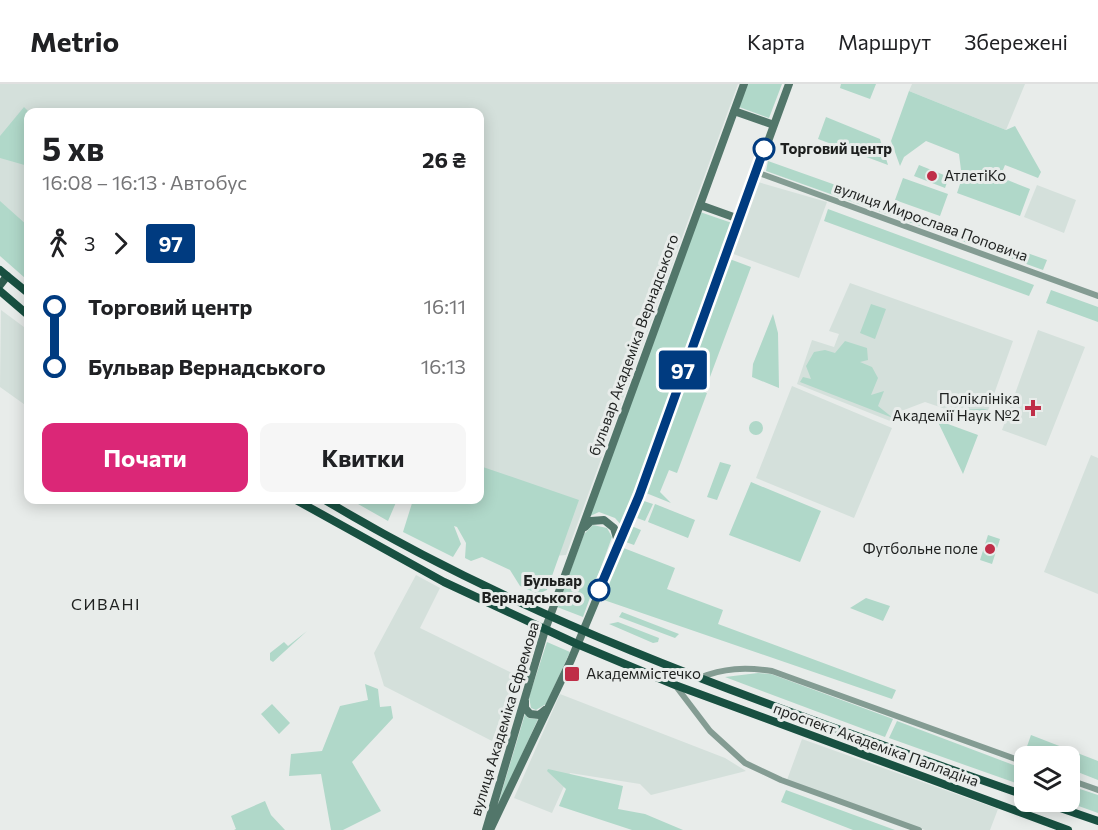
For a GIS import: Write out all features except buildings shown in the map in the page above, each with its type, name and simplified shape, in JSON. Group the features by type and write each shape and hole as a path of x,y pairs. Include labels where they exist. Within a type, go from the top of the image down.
{"highway":[{"path":"4,273 24,290"},
{"path":"0,291 24,312"},
{"name":"проспект Академіка Палладіна","path":"303,504 418,568 577,644 675,685 1068,830"},
{"name":"проспект Академіка Палладіна","path":"332,504 425,555 583,630 699,678 1014,791"},
{"path":"1072,812 1098,821"}],"main road":[{"name":"бульвар Академіка Вернадського","path":"550,615 744,84"},
{"path":"583,630 639,496 789,84"},
{"path":"734,111 774,124"},
{"path":"700,205 738,219"},
{"path":"0,285 4,273"},
{"path":"580,536 591,520 604,520 614,528 618,544"},
{"name":"вулиця Академіка Єфремова","path":"488,830 526,691 550,615"},
{"name":"вулиця Академіка Єфремова","path":"488,830 583,630"},
{"path":"526,691 525,708 530,714 539,716 548,707"}],"street":[{"name":"вулиця Мирослава Поповича","path":"756,172 1098,296"},
{"path":"699,678 716,671 736,668 772,671 1014,758"},
{"path":"675,685 710,731 745,763 774,777 919,830"},
{"path":"1080,784 1098,790"}],"shaded area":[{"path":"0,84 738,84 566,555 542,557 416,504 484,504 484,108 24,108 24,236 0,213"},
{"path":"912,84 1025,84 1006,130 909,91"},
{"path":"758,182 827,202 799,278 728,252"},
{"path":"1037,185 1076,200 1064,233 1024,217"},
{"path":"850,283 1013,341 984,422 925,402 904,410 895,423 797,384 812,340 834,347 839,334 829,331"},
{"path":"1,310 24,327 24,404 0,387"},
{"path":"1038,330 1085,347 1046,446 1002,430"},
{"path":"792,386 892,428 854,518 756,478"},
{"path":"1091,455 1098,458 1098,594 1044,572"},
{"path":"416,575 440,588 420,628 516,675 492,741 384,686 374,653"},
{"path":"560,694 725,758 746,771 651,795 640,784 570,773 552,813 514,798"},
{"path":"802,739 998,809 990,830 925,830 787,780"}],"green space":[{"path":"747,84 782,84 769,118 739,107"},
{"path":"841,84 876,84 870,99 840,88"},
{"path":"909,91 1006,130 1015,126 1041,172 1038,178 1005,165 1000,177 1030,189 1020,216 957,193 962,178 959,154 926,141 904,157 900,166 891,141"},
{"path":"24,107 24,165 0,158 0,136"},
{"path":"826,117 880,139 888,165 818,139"},
{"path":"768,161 1047,260 1043,270 766,171"},
{"name":"АтлетіКо","path":"919,165 949,177 945,188 914,176"},
{"path":"903,178 948,194 940,216 895,200"},
{"path":"0,201 24,222 24,277 0,256"},
{"path":"828,209 1034,285 1029,296 824,221"},
{"path":"700,212 732,223 622,526 615,518 599,512 588,517"},
{"path":"727,258 751,267 707,385 684,377"},
{"path":"1051,290 1098,307 1098,322 1046,303"},
{"path":"871,304 886,309 875,339 860,333"},
{"path":"773,314 778,333 779,388 752,377 753,364"},
{"path":"845,341 867,348 868,360 860,362 872,367 878,378 871,395 884,391 878,406 893,418 800,382 803,377 811,379 806,366 814,352 825,350 835,353"},
{"path":"680,384 707,393 677,473 669,470 660,492 671,503 641,491"},
{"path":"945,408 988,410 984,422"},
{"path":"937,420 978,435 963,474"},
{"path":"756,421 761,423 763,428 761,433 756,435 751,433 749,428 751,423"},
{"path":"720,462 731,465 717,500 707,497"},
{"path":"484,467 579,500 547,590 538,594 520,586 510,570 482,557 471,561 465,558 466,543 457,527 454,526 461,544 453,557 403,532 412,504 484,504"},
{"path":"751,482 821,511 800,562 729,535"},
{"path":"638,499 653,504 645,521 632,516"},
{"path":"358,504 395,504 388,521"},
{"path":"655,504 695,520 688,538 648,522"},
{"path":"593,525 607,528 612,537 583,617 557,607 584,534"},
{"path":"629,525 641,530 634,545 623,541"},
{"name":"Футбольне поле","path":"988,535 1000,539 992,564 980,560"},
{"path":"621,547 675,568 667,589 723,610 718,624 896,690 892,699 601,599"},
{"path":"866,598 890,606 883,621 850,608"},
{"path":"622,612 679,634 675,638 619,617"},
{"path":"618,622 659,638 658,642 653,643 609,624"},
{"path":"307,631 273,662 270,660 270,653 284,642 288,646"},
{"path":"547,642 570,652 546,704 536,710 531,708 529,697"},
{"path":"758,673 771,674 893,719 885,737 725,677"},
{"path":"365,684 378,689 380,707 391,706 393,718 352,762 381,811 343,830 331,830 321,774 289,776 291,754 322,751 340,706 368,700"},
{"path":"272,704 290,723 279,734 261,714"},
{"path":"525,714 528,718 538,719 498,804"},
{"path":"897,721 1014,765 1014,782 889,738"},
{"path":"1031,735 1059,746 1027,746"},
{"path":"1080,754 1098,761 1098,780 1080,773"},
{"path":"548,769 623,786 618,809 645,814 683,830 632,830 559,806 566,789 547,771"},
{"path":"1080,789 1098,795 1098,813 1080,807"},
{"path":"786,790 895,830 853,830 781,802"},
{"path":"265,801 271,815 285,830 234,830 236,829 231,816"}],"bus line":[{"name":"97","path":"599,590 639,496 764,149"}],"place":[{"name":"Торговий центр","path":"764,149"},
{"name":"АтлетіКо","path":"932,176"},
{"name":"Поліклініка Академії Наук №2","path":"1033,408"},
{"name":"Футбольне поле","path":"990,549"},
{"name":"Бульвар Вернадського","path":"599,590"},
{"name":"Академмістечко","path":"572,674"}],"district":[{"name":"СИВАНІ","path":"106,604"}]}
